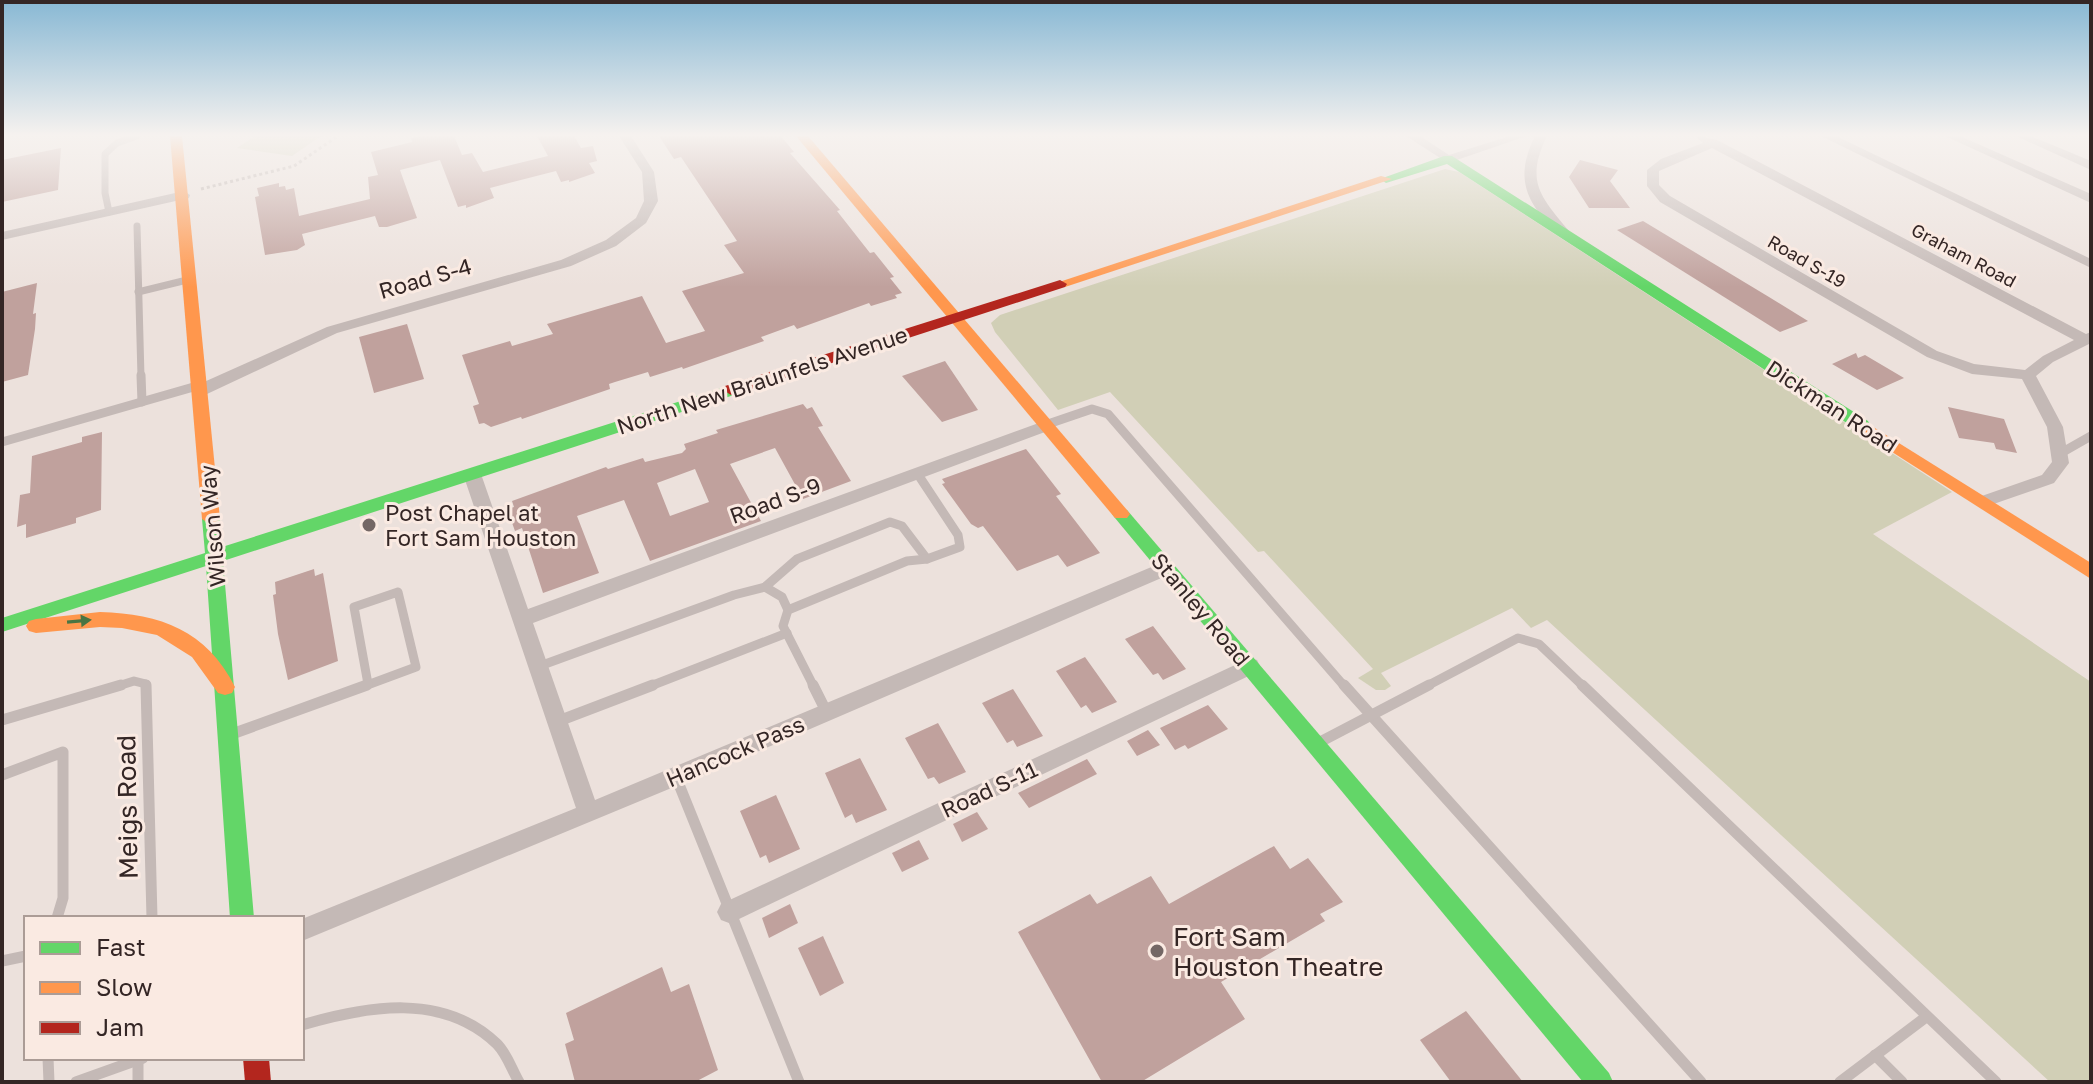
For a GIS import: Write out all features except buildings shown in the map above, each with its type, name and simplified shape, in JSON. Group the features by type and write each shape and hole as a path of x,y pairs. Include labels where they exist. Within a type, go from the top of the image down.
{"street":[{"name":"Wilson Way","path":"183,187 242,916"},
{"name":"Road S-4","path":"201,388 332,330 581,258 641,220 651,201 650,187"},
{"name":"Stanley Road","path":"845,187 1600,1082"},
{"name":"North New Braunfels Avenue","path":"2,625 1362,187"},
{"name":"Dickman Road","path":"1491,187 2091,572"},
{"name":"Dickman Road","path":"1531,187 1541,208 1574,240"},
{"name":"Road S-19","path":"1654,187 1665,199 1932,354 1972,369 2028,375"},
{"name":"Graham Road","path":"1797,187 2088,338"},
{"path":"1931,187 2091,264"},
{"path":"2063,187 2091,199"},
{"path":"2,236 184,195"},
{"path":"1982,502 2048,479 2061,463 2055,427 2028,375 2048,359 2088,338"},
{"name":"Road S-9","path":"520,620 1047,425"},
{"path":"472,474 588,812"},
{"name":"Hancock Pass","path":"304,929 676,777 1167,568"},
{"path":"2,634 98,619 137,623 172,633 198,650 225,687"},
{"name":"Road S-11","path":"729,912 1250,666"},
{"path":"256,1060 258,1082"}],"lane":[{"path":"105,187 109,212"},
{"path":"137,226 142,402"},
{"path":"138,292 191,279"},
{"path":"2,442 201,388"},
{"path":"1047,425 1092,409 1108,414 1370,715 1701,1082"},
{"path":"2061,453 2091,436"},
{"path":"788,610 907,561 927,559 960,547 958,535 917,473"},
{"path":"537,667 734,595 765,587 797,559 890,522 902,526 927,559"},
{"path":"765,587 782,597 788,610 783,626 827,713"},
{"path":"228,735 416,667 398,592 354,607 368,684"},
{"path":"556,722 787,633"},
{"path":"1315,744 1518,638 1539,644 1996,1082"},
{"name":"Meigs Road","path":"2,720 134,681 146,684 149,696 152,916"},
{"path":"2,775 63,752 63,898 58,916"},
{"path":"676,777 799,1082"},
{"path":"2,961 24,956"},
{"path":"304,1024 351,1010 405,1004 455,1018 499,1046 519,1082"},
{"path":"1840,1082 1926,1017"},
{"path":"1875,1055 1902,1082"},
{"path":"48,1060 49,1082"},
{"path":"76,1082 137,1060"},
{"path":"138,1082 140,1060"}],"path":[{"path":"184,195 216,187"}],"shaded area":[{"path":"1391,187 1481,187 1952,492 1873,534 2091,682 2091,1082 2050,1082 1547,620 1531,628 1512,608 1381,673 1391,686 1385,690 1376,690 1358,678 1373,669 1264,551 1258,552 1110,392 1058,410 995,332 991,323 1000,315"}],"traffic: fast":[{"path":"1491,187 1862,425"},
{"path":"2,625 731,390"},
{"path":"1121,514 1600,1082"},
{"path":"211,519 242,916"}],"traffic: slow":[{"path":"181,187 211,519"},
{"path":"845,187 1121,514"},
{"path":"1060,284 1362,187"},
{"path":"1862,425 2091,572"},
{"path":"36,626 100,619 143,623 163,629 199,651 225,687"}],"traffic: jam":[{"path":"731,390 1060,284"},
{"path":"256,1060 258,1082"}],"place":[{"name":"Post Chapel at Fort Sam Houston","path":"369,525"},
{"name":"Fort Sam Houston Theatre","path":"1157,951"}]}
